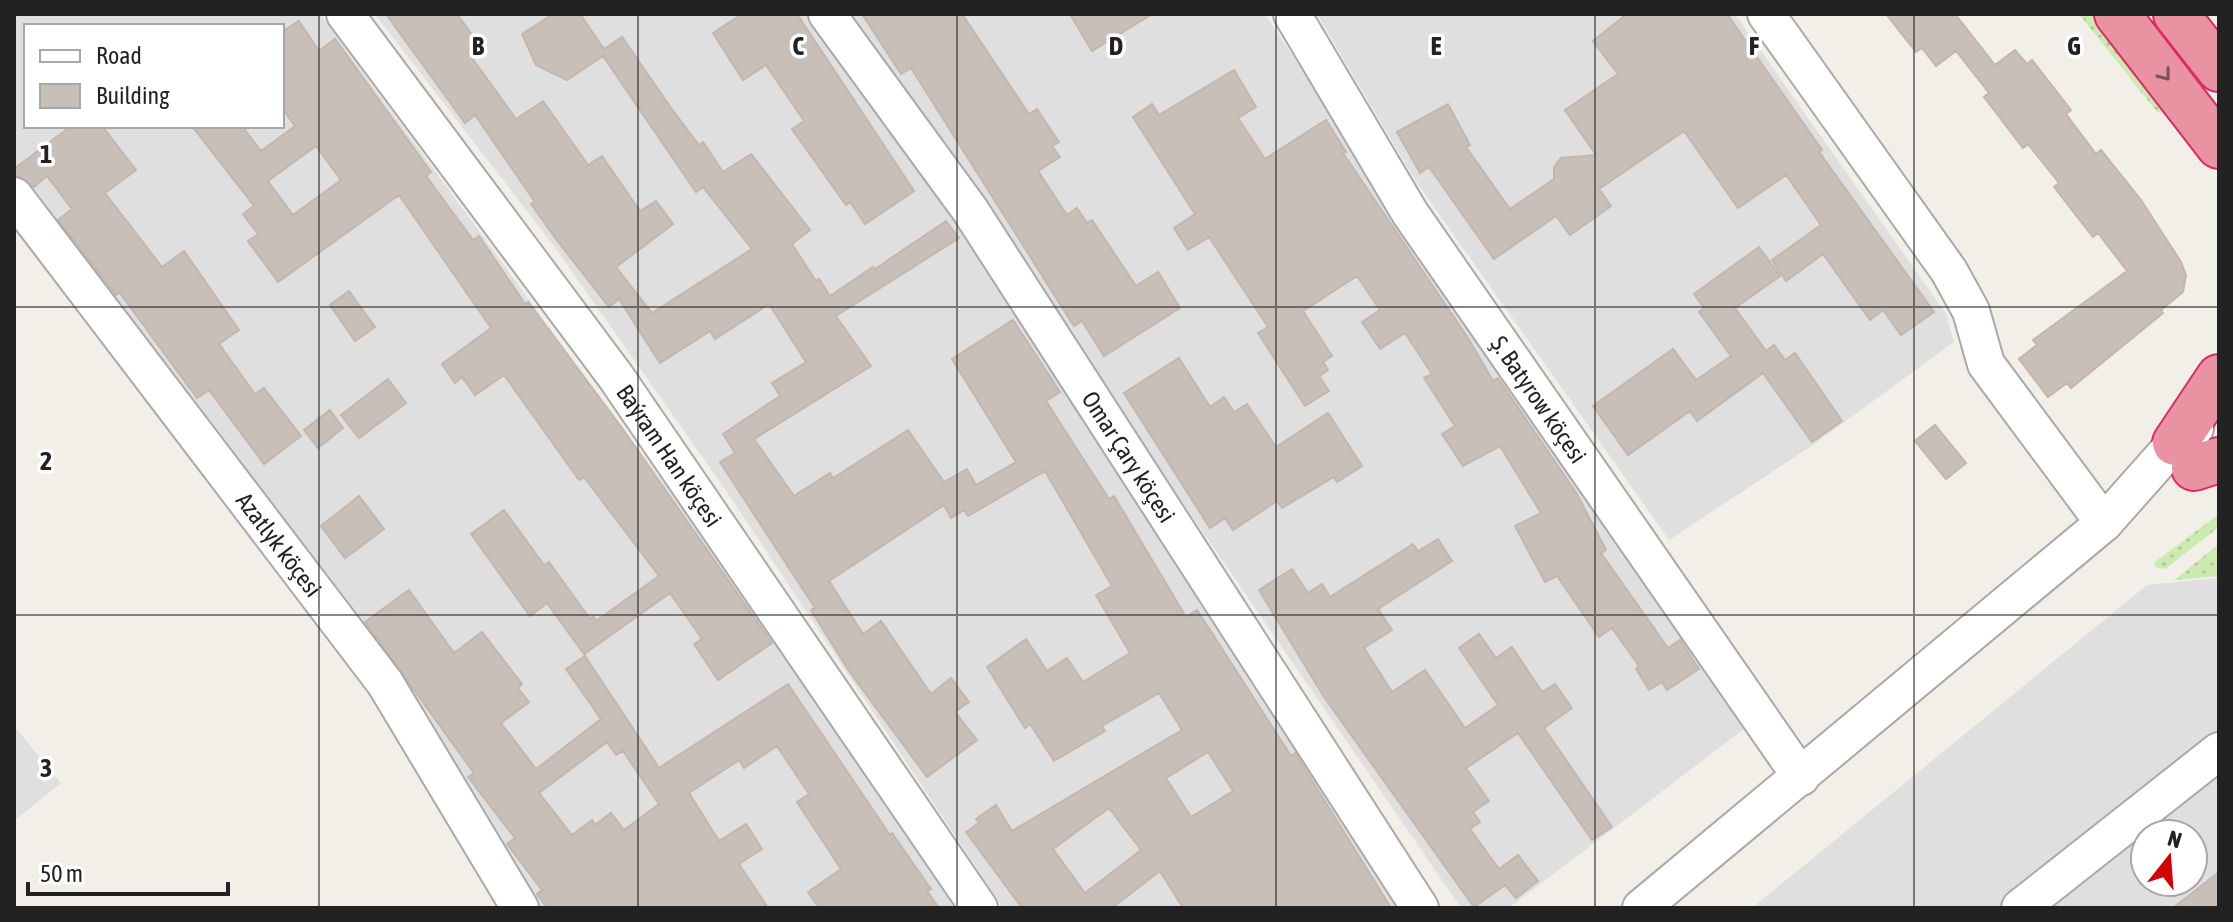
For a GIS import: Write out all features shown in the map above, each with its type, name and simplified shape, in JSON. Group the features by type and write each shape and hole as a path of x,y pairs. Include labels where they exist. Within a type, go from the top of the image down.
{"highway":[{"path":"2117,14 2219,146"},
{"path":"2176,14 2219,69"},
{"path":"2202,455 2219,377"}],"street":[{"name":"Baýram Han köçesi","path":"345,14 616,377 979,908"},
{"name":"Omar Çary köçesi","path":"827,14 970,210 1420,908"},
{"name":"Ş. Batyrow köçesi","path":"1292,14 1403,203 1801,777"},
{"path":"1766,14 1949,271 1971,311 1986,364 2007,396 2104,523"},
{"name":"Azatlyk köçesi","path":"14,196 385,683 520,908"},
{"path":"1641,908 2104,523 2202,455 2219,410"},
{"path":"2020,908 2219,751"}],"shaded area":[{"path":"14,14 320,14 717,556 960,908 538,908 475,809 481,804 14,177"},
{"path":"375,14 806,14 905,149 1081,412 1400,908 1003,908 727,492 554,246"},
{"path":"849,14 1265,14 1546,441 1744,729 1509,908 1461,908 1067,334 981,194"},
{"path":"1317,14 1735,14 1946,314 1954,342 1813,445 1669,540 1415,180"},
{"path":"2219,578 2219,908 1752,908 2147,585"},
{"path":"14,726 61,783 14,821"}],"green space":[{"path":"2079,14 2094,14 2166,105 2165,113 2157,112"},
{"path":"2219,514 2219,527 2165,569 2154,567 2156,561"},
{"path":"2219,544 2219,576 2174,580"}],"building":[{"path":"386,14 457,14 478,43 467,51 516,119 543,101 588,165 602,156 640,211 656,201 673,224 616,267 652,313 752,249 703,187 696,192 603,56 567,80 536,65 522,34 553,14 580,14 604,49 622,37 671,108 699,145 703,142 723,172 751,154 810,230 792,244 816,281 819,279 830,296 873,267 877,273 875,269 946,221 959,238 836,316 871,366 754,439 794,496 830,473 833,478 908,430 944,482 967,469 976,485 1016,462 952,359 1013,320 1060,392 1046,401 1109,499 1114,496 1186,617 1197,610 1291,756 1295,753 1391,908 1183,908 1160,871 1112,908 1022,908 966,832 979,823 976,819 996,805 1012,831 1182,730 1159,693 1102,726 1105,731 1054,761 1030,724 1025,728 987,667 1026,639 1047,671 1067,658 1083,682 1130,653 1096,595 1112,586 1045,471 968,516 964,510 951,518 944,505 829,581 863,634 881,621 931,694 951,678 969,702 955,712 977,740 927,777 849,671 811,610 815,608 720,462 735,453 723,434 780,396 772,383 806,362 769,304 715,339 710,331 660,363 619,299 609,307 556,239 531,204 535,202 475,115 465,123","holes":["1208,752 1233,791 1191,817 1166,778","1109,808 1141,850 1085,893 1053,849"]},
{"path":"742,14 797,14 914,191 865,224 850,202 846,205 792,129 804,121 766,65 743,80 713,33"},
{"path":"862,14 962,14 1029,114 1037,109 1059,142 1052,146 1060,157 1038,171 1067,215 1077,208 1087,223 1092,220 1136,286 1158,272 1180,308 1104,356 1082,321 1074,326 911,68 901,74"},
{"path":"1070,14 1152,14 1092,51"},
{"path":"1627,14 1727,14 1822,150 1819,152 1934,312 1901,335 1883,310 1870,320 1823,254 1786,281 1772,260 1821,225 1786,175 1738,208 1684,131 1599,189 1611,206 1570,235 1556,216 1494,259 1429,167 1420,173 1397,132 1448,104 1470,145 1466,147 1510,209 1554,179 1554,167 1561,158 1596,155 1565,110 1618,74 1593,41"},
{"path":"1886,14 1955,14 1995,65 2015,50 2027,64 2032,60 2071,110 2066,114 2096,154 2101,150 2141,200 2181,262 2186,275 2183,292 2161,310 2163,313 2071,388 2067,383 2048,397 2019,359 2037,345 2033,340 2127,271 2098,233 2093,237 2054,187 2059,183 2028,144 2023,148 1984,97 1989,93 1956,51 1936,66 1922,48 1916,52"},
{"path":"299,21 319,51 335,39 431,172 426,176 473,240 479,236 525,304 528,302 622,428 772,643 718,680 694,644 702,639 670,593 584,654 547,603 530,616 471,534 504,510 544,565 549,562 590,619 593,616 596,621 659,576 584,477 579,480 504,375 475,395 462,377 455,383 442,364 491,328 399,195 278,282 248,241 258,234 243,214 254,206 194,128 244,128 261,151 295,126 284,111 284,31","holes":["316,146 341,180 293,215 268,181"]},
{"path":"1234,70 1256,107 1238,118 1265,159 1326,120 1346,152 1343,153 1468,338 1493,381 1498,378 1577,494 1606,550 1601,553 1668,648 1680,640 1699,669 1667,690 1662,682 1649,690 1636,669 1639,666 1612,628 1599,637 1557,576 1545,582 1515,526 1541,513 1500,446 1463,466 1442,434 1455,426 1424,378 1432,374 1405,333 1380,349 1362,322 1380,310 1357,276 1303,311 1332,356 1323,362 1328,370 1319,376 1329,391 1305,406 1258,333 1268,327 1209,237 1188,250 1174,228 1195,214 1133,117 1152,104 1159,115"},
{"path":"68,128 104,128 136,170 105,193 162,267 184,251 239,330 219,344 255,394 264,388 301,436 264,464 209,390 197,398 119,292 116,295 58,220 72,209 47,176 34,187 14,174 14,169"},
{"path":"1759,247 1780,276 1735,308 1766,351 1774,345 1785,360 1795,353 1842,421 1812,442 1763,373 1697,421 1690,411 1628,455 1593,406 1673,349 1696,380 1731,356 1699,312 1704,308 1694,294"},
{"path":"349,291 375,327 355,341 330,305"},
{"path":"1179,358 1210,407 1224,397 1234,412 1247,404 1276,447 1328,413 1362,466 1337,482 1334,477 1282,508 1277,501 1233,530 1225,518 1210,528 1124,393"},
{"path":"388,379 406,403 359,438 341,415"},
{"path":"330,410 343,428 318,448 304,430"},
{"path":"1935,425 1966,463 1946,479 1915,441"},
{"path":"359,496 384,529 345,558 321,526"},
{"path":"1438,539 1452,561 1378,609 1392,630 1364,648 1392,692 1425,670 1465,728 1498,705 1459,648 1479,634 1496,658 1512,647 1542,692 1555,684 1572,708 1544,728 1612,827 1592,840 1518,733 1466,768 1489,801 1473,812 1480,822 1470,829 1499,869 1518,855 1538,881 1516,898 1505,885 1474,907 1324,697 1259,590 1292,569 1308,593 1322,584 1330,597 1413,544 1418,551"},
{"path":"409,590 454,653 482,632 522,684 518,688 529,702 501,723 536,769 601,719 566,669 585,656 659,768 788,684 890,835 892,833 931,889 927,891 939,908 819,908 808,892 841,869 797,802 809,794 777,746 744,768 739,760 689,793 719,841 746,824 762,849 739,864 768,908 547,908 537,894 542,890 507,844 515,838 468,777 474,773 365,622","holes":["607,742 616,755 623,751 659,804 624,830 611,813 595,825 592,820 572,835 539,793"]},
{"path":"2219,872 2219,908 2173,908 2186,898 2209,898 2209,880"}]}
